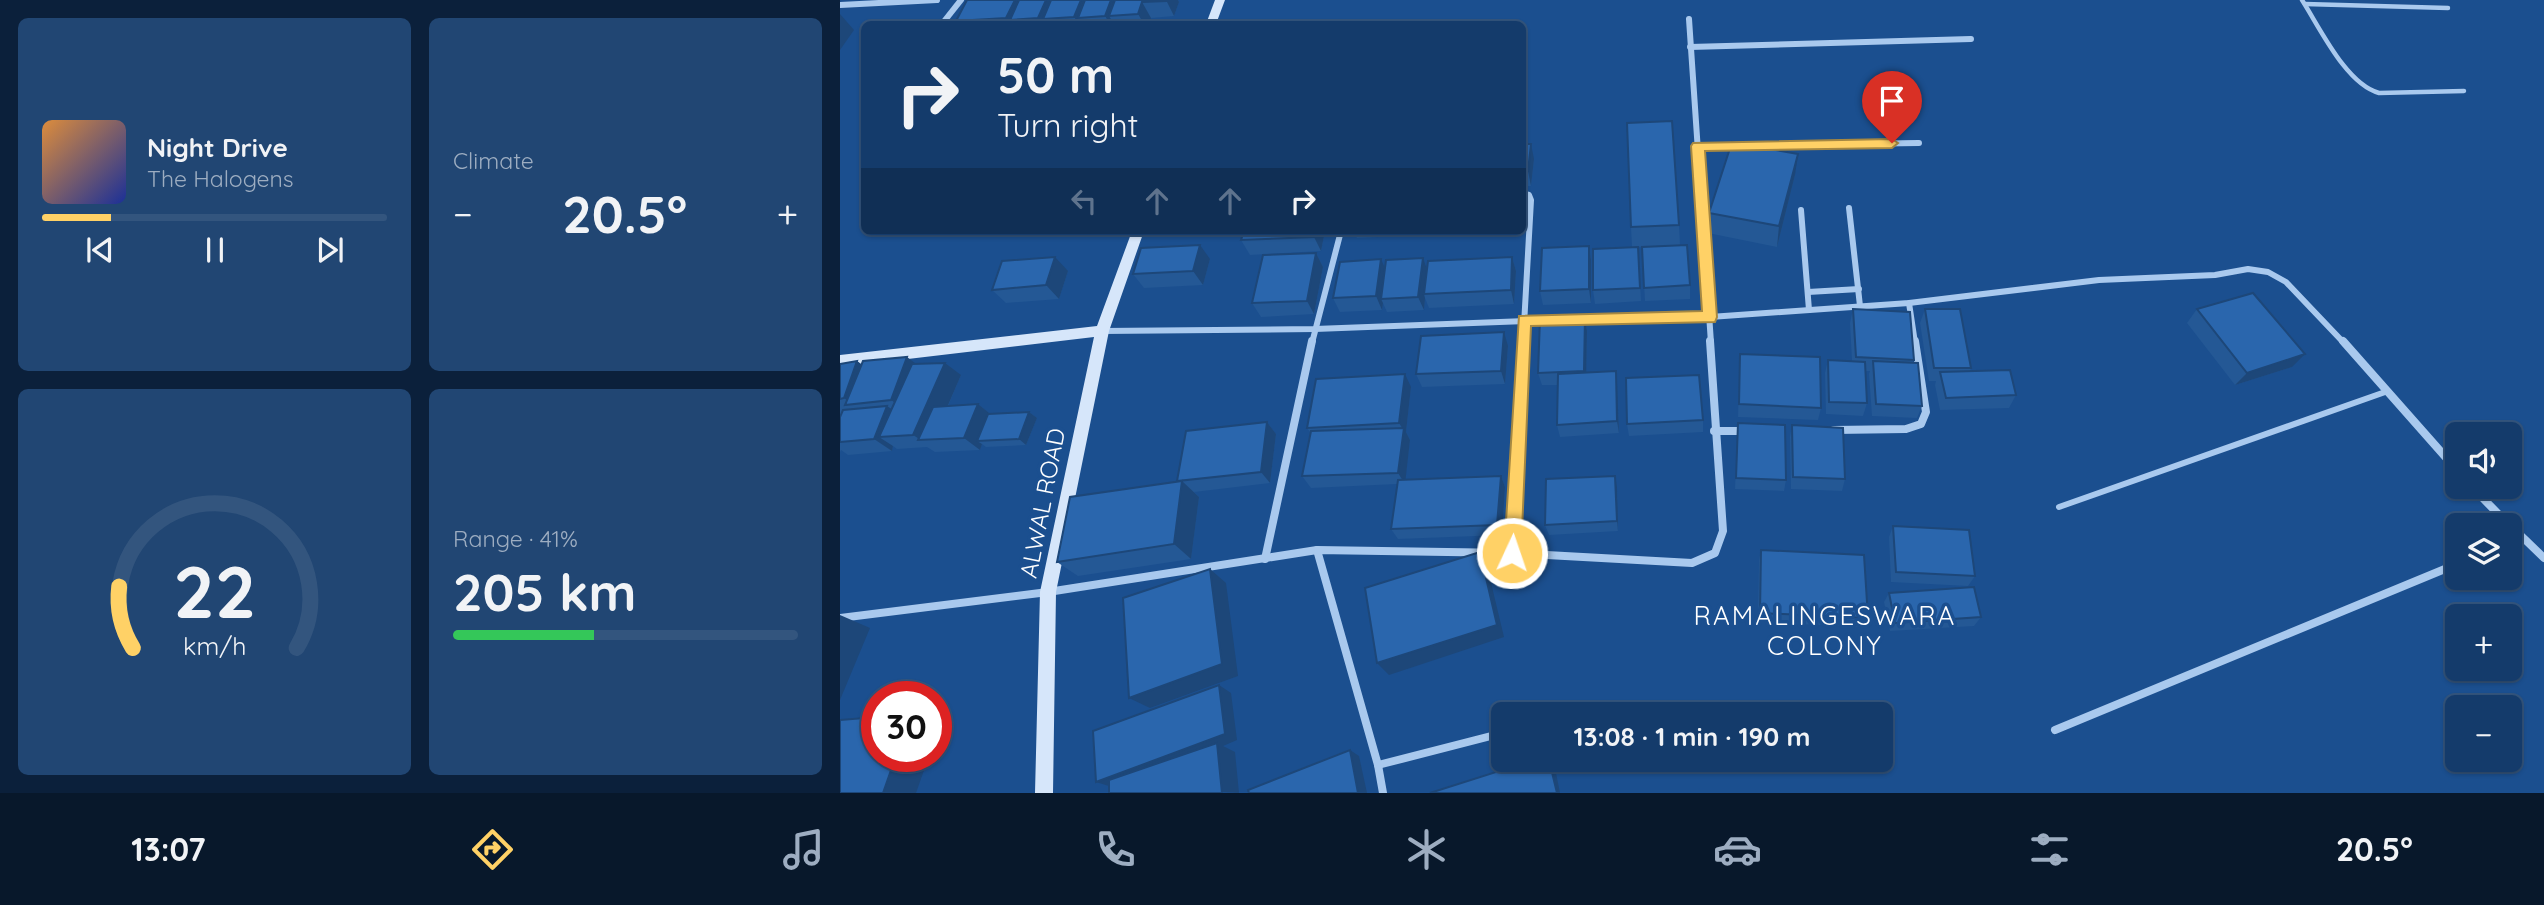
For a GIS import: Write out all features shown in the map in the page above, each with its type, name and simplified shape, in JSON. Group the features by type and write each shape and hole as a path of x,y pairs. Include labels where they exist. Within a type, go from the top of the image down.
{"main road":[{"path":"1213,21 1220,0"},
{"name":"ALWAL ROAD","path":"1044,793 1048,592 1102,331 1137,235"},
{"path":"840,360 1102,331"}],"street":[{"path":"840,5 937,0"},
{"path":"944,21 961,0"},
{"path":"840,618 1048,592 1317,551 1512,553 1692,563 1714,553 1723,531 1714,431 1710,317 1689,19"},
{"path":"1690,47 1971,39"},
{"path":"1698,146 1919,143"},
{"path":"1512,553 1531,200 1526,194"},
{"path":"1849,208 1860,306"},
{"path":"1801,210 1809,310"},
{"path":"1265,559 1315,329 1339,235"},
{"path":"1102,331 1315,329 1524,320 1710,317 1909,303 2099,280 2215,275 2249,269 2268,272 2286,282 2445,456"},
{"path":"1808,292 1858,289"},
{"path":"1824,430 1906,429 1922,424 1926,412 1909,303"},
{"path":"1714,431 1756,430"},
{"path":"2484,499 2497,513"},
{"path":"2522,538 2544,558"},
{"path":"1317,551 1378,765 1383,793"},
{"path":"2055,730 2445,570"},
{"path":"1378,765 1491,736"}],"lane":[{"path":"2303,2 2448,8"},
{"path":"2303,2 2354,79 2368,90 2379,93 2464,91"},
{"path":"2059,507 2388,391"}],"building":[{"path":"967,0 1015,0 1006,18 956,21"},
{"path":"1019,0 1046,0 1038,18 1010,20"},
{"path":"1051,0 1081,0 1074,17 1043,19"},
{"path":"1085,0 1111,0 1105,16 1078,18"},
{"path":"1115,0 1166,1 1142,2 1138,14 1109,16"},
{"path":"1672,121 1679,225 1631,227 1627,123"},
{"path":"1732,142 1798,154 1779,226 1709,213"},
{"path":"1526,144 1531,144 1528,171"},
{"path":"1243,235 1314,235 1314,237 1241,240"},
{"path":"1200,245 1193,271 1133,274 1141,248"},
{"path":"1687,245 1690,285 1644,288 1642,247"},
{"path":"1589,246 1589,289 1540,291 1542,248"},
{"path":"1638,247 1640,288 1593,290 1593,249"},
{"path":"1316,253 1307,301 1252,303 1263,255"},
{"path":"1055,257 1046,285 992,290 1002,261"},
{"path":"1512,257 1511,290 1424,294 1428,261"},
{"path":"1423,258 1418,297 1381,299 1386,260"},
{"path":"1381,259 1376,296 1333,298 1340,262"},
{"path":"2253,293 2305,354 2247,373 2197,309"},
{"path":"1853,309 1910,312 1914,360 1856,357"},
{"path":"1925,309 1960,309 1971,368 1934,368"},
{"path":"1585,317 1584,371 1538,373 1540,319"},
{"path":"1504,332 1501,371 1416,374 1421,336"},
{"path":"1740,354 1820,357 1821,408 1739,404"},
{"path":"907,357 891,400 845,405 863,361"},
{"path":"1828,360 1865,362 1867,403 1829,402"},
{"path":"857,361 844,398 840,399 840,364"},
{"path":"1873,361 1918,363 1922,406 1876,404"},
{"path":"945,363 913,435 879,437 912,364"},
{"path":"2010,370 2016,395 1946,398 1940,372"},
{"path":"1616,371 1617,421 1557,425 1558,374"},
{"path":"1405,374 1399,423 1307,428 1316,379"},
{"path":"1699,375 1703,420 1627,424 1626,378"},
{"path":"978,404 964,438 918,440 933,407"},
{"path":"887,406 874,439 840,442 840,417 843,410"},
{"path":"1029,412 1019,439 977,441 988,414"},
{"path":"1267,422 1261,472 1177,481 1186,431"},
{"path":"1738,423 1785,425 1786,480 1736,478"},
{"path":"1792,425 1843,428 1845,479 1793,477"},
{"path":"1404,428 1398,473 1302,476 1311,431"},
{"path":"1501,476 1497,525 1391,529 1398,480"},
{"path":"1615,476 1617,521 1545,525 1546,479"},
{"path":"1182,481 1174,544 1057,562 1070,497"},
{"path":"1893,526 1969,530 1975,576 1896,572"},
{"path":"1761,550 1864,555 1868,618 1760,613"},
{"path":"1480,552 1497,625 1377,663 1365,588"},
{"path":"1210,569 1222,664 1129,698 1123,598"},
{"path":"1974,587 1981,617 1895,623 1889,593"},
{"path":"1219,685 1225,734 1096,782 1093,731"},
{"path":"861,718 861,772 890,772 883,793 840,793 840,720"},
{"path":"1217,743 1222,793 1109,793 1109,780"},
{"path":"1350,750 1358,793 1249,793 1248,790"},
{"path":"1496,772 1552,772 1557,793 1430,793"}],"district":[{"name":"RAMALINGESWARA COLONY","path":"1825,630"}],"route":[{"path":"1512,553 1524,320 1710,317 1698,146 1892,143"}]}
